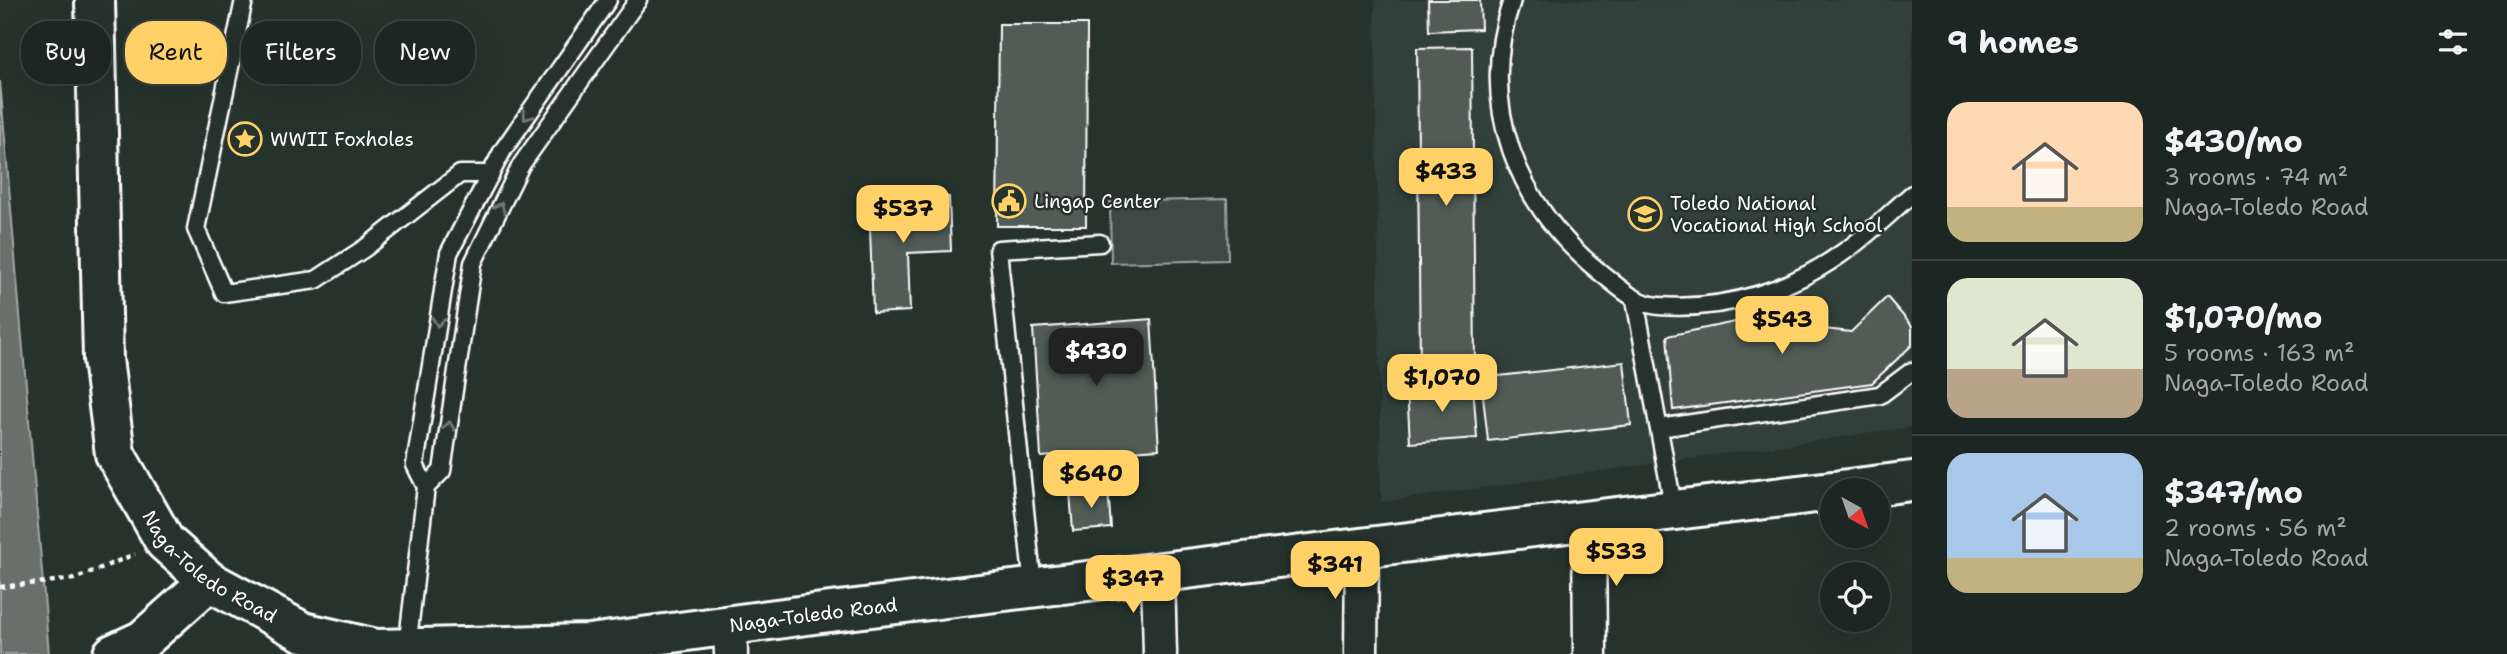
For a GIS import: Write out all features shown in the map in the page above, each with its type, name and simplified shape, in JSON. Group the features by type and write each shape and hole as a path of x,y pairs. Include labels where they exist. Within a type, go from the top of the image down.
{"main road":[{"name":"Naga-Toledo Road","path":"95,0 103,359 115,454 165,542 209,581 303,632 376,649 730,640 1034,588 1820,493"},
{"path":"1890,484 1912,481"},
{"path":"128,647 209,581"}],"street":[{"path":"1589,522 1590,654"},
{"path":"1361,654 1362,549"},
{"path":"1158,574 1160,654"}],"lane":[{"path":"244,0 196,229 224,293 316,281 365,248 460,174 491,174"},
{"path":"407,648 426,487 415,465 449,254 503,150 608,0"},
{"path":"426,487 442,471 473,263 521,165 638,0"},
{"path":"1512,0 1506,17 1499,80 1506,132 1518,168 1530,193 1562,238 1581,257 1635,300 1656,306 1710,305 1762,294 1822,267 1850,248 1912,194"},
{"path":"1034,588 998,249 1100,243"},
{"path":"1635,300 1675,512"},
{"path":"1659,428 1880,395 1912,371"}],"path":[{"path":"0,587 74,579 165,542"}],"shaded area":[{"name":"Toledo National Vocational High School","path":"1375,0 1912,0 1912,427 1381,502"},
{"path":"0,81 49,654 0,654"},
{"path":"1227,199 1228,260 1111,263 1110,202"}],"building":[{"path":"1428,0 1480,0 1481,29 1429,31"},
{"path":"999,24 1087,24 1086,226 997,226"},
{"path":"1472,47 1475,368 1420,369 1417,48"},
{"path":"949,197 951,251 908,253 910,311 873,313 869,200"},
{"path":"1887,297 1912,326 1912,345 1872,383 1673,410 1667,336 1812,306 1815,328 1851,332"},
{"path":"1151,319 1159,449 1041,457 1033,328"},
{"path":"1624,362 1631,425 1488,441 1481,378"},
{"path":"1473,385 1477,438 1410,443 1407,389"},
{"path":"1108,488 1111,528 1073,531 1070,492"}],"place":[{"name":"WWII Foxholes","path":"245,139"},
{"name":"Lingap Center","path":"1009,201"},
{"name":"Toledo National Vocational High School","path":"1645,214"}]}
